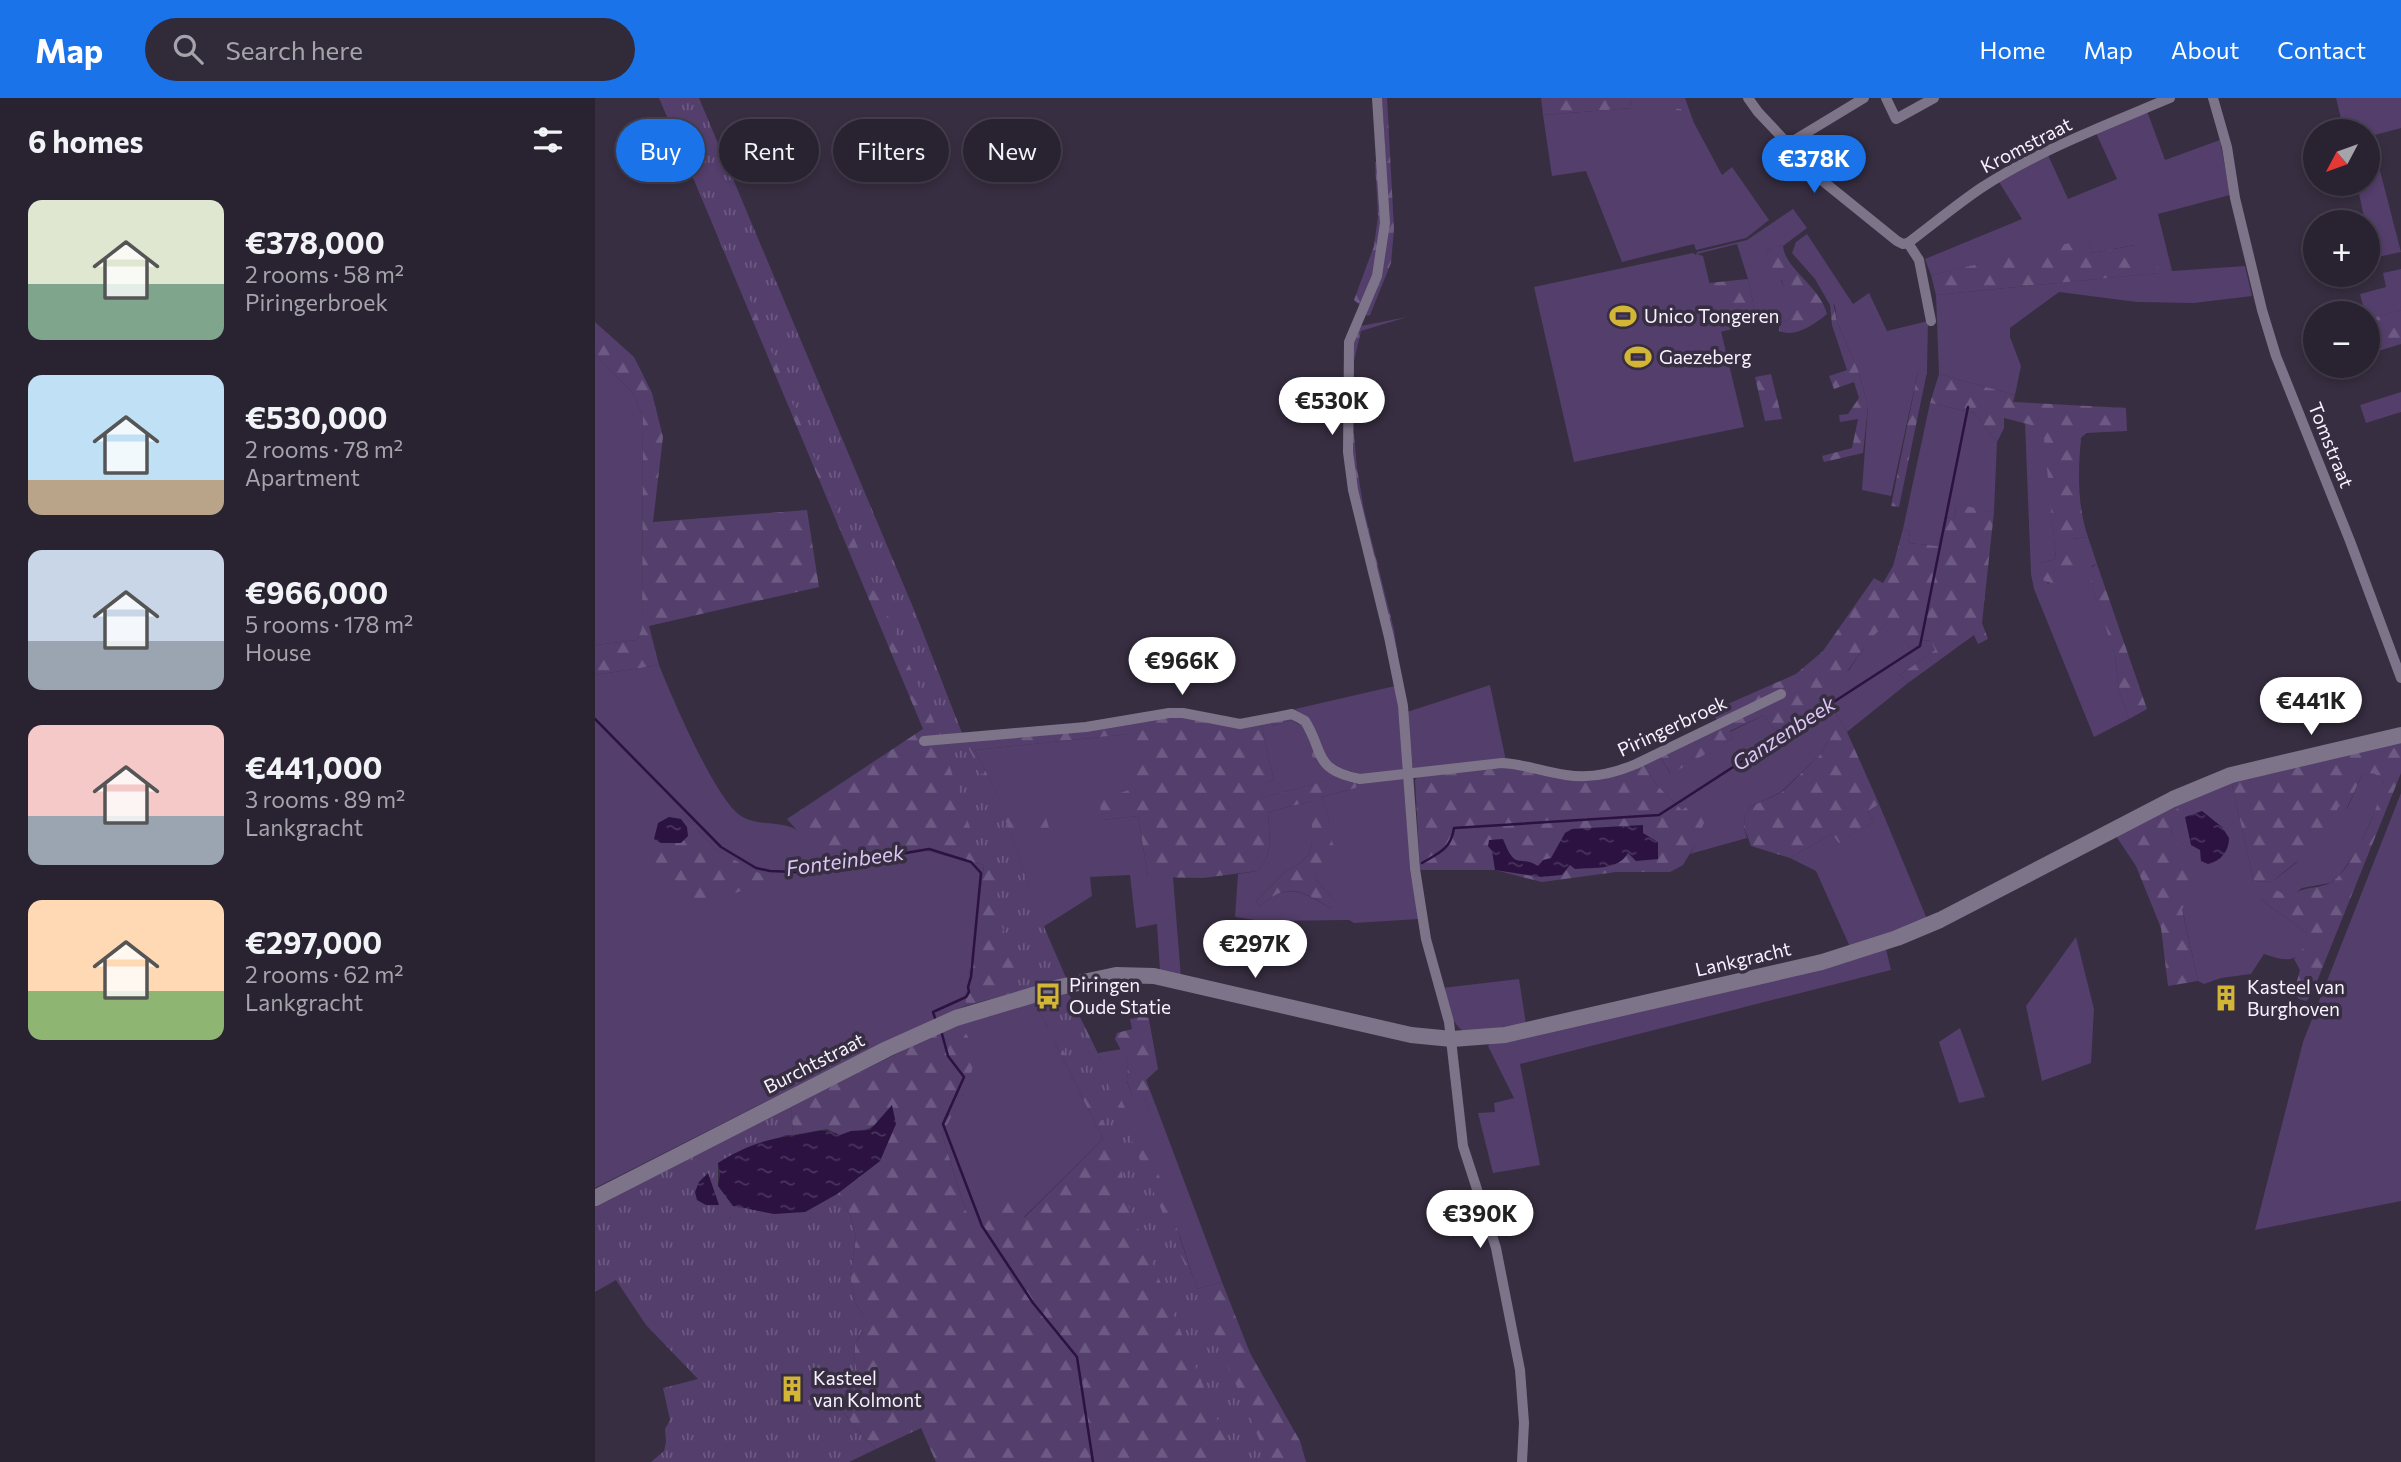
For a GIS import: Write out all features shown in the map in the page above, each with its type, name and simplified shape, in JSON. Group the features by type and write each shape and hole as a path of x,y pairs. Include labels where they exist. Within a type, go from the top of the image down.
{"street":[{"path":"1377,98 1385,223 1377,276 1349,342 1348,452 1353,490 1403,706 1414,857 1426,939 1452,1040 1463,1146 1496,1248 1520,1370 1524,1423 1522,1462"},
{"path":"1748,98 1787,144 1831,189 1896,241 1908,243 1919,260 1931,321"},
{"path":"1787,144 1864,98"},
{"path":"1886,98 1896,119 1934,98"},
{"name":"Kromstraat","path":"1908,243 1981,189 2056,146 2170,98"},
{"name":"Tomstraat","path":"2213,98 2227,147 2246,246 2276,356 2401,678"},
{"name":"Piringerbroek","path":"924,741 1086,727 1169,713 1183,713 1240,724 1292,714 1305,721 1325,763 1344,776 1360,779 1502,763 1567,775 1598,775 1616,772 1781,694"},
{"name":"Lankgracht","path":"1060,987 1116,975 1154,976 1411,1035 1452,1040 1493,1037 1548,1027 1859,951 1940,920 2173,799 2231,775 2401,735"},
{"name":"Burchtstraat","path":"595,1198 934,1027 994,1005 1060,987"}],"green space":[{"path":"659,98 699,98 719,146 719,182 734,182 915,612 962,733 940,735 852,534 848,535 824,482 752,303 733,271 695,182 705,182 705,119 668,119"},
{"path":"1382,98 1387,98 1394,229 1391,263 1370,315 1367,316 1354,300 1374,246 1378,216 1375,162 1386,162"},
{"path":"1541,98 1630,98 1631,108 1543,115"},
{"path":"1630,98 1685,98 1694,123 1722,175 1732,167 1769,220 1746,238 1696,250 1694,244 1622,262 1586,171 1552,176 1543,115 1631,108"},
{"path":"2336,98 2401,98 2401,128 2380,134 2380,119 2341,119"},
{"path":"1655,106 1681,109 1683,118 1655,116"},
{"path":"2147,111 2165,160 2220,140 2230,195 2158,214 2172,271 2245,266 2252,296 2194,303 2137,302 2059,292 2010,328 2010,337 2021,366 2015,395 1939,374 1936,295 2158,273 2138,262 2134,245 2092,253 2087,240 1931,275 1925,259 2022,219 1999,182 2048,155 2068,199 2117,179 2096,133"},
{"path":"2380,171 2401,252 2380,256 2380,210 2362,210 2360,196 2380,196"},
{"path":"695,182 699,182 955,735 1181,714 1261,724 1274,780 1261,784 1262,798 1336,778 1313,758 1298,722 1292,720 1271,726 1270,721 1280,718 1301,720 1316,756 1358,782 1356,788 1321,797 1327,811 1331,839 1338,853 1333,862 1315,879 1337,903 1330,908 1295,891 1278,894 1260,906 1256,901 1284,873 1309,854 1312,843 1312,801 1268,812 1269,850 1257,871 1203,878 1148,877 1138,816 1101,820 1100,800 1129,790 1129,734 975,750 1008,816 1044,811 1049,828 1010,834 1043,927 1050,983 965,1006 984,865 918,849 829,867 787,819 923,729"},
{"name":"Gaezeberg","path":"1793,209 1807,228 1783,246 1779,245 1767,251 1787,293 1794,318 1779,323 1778,318 1757,323 1737,244 1697,254 1703,256 1744,427 1574,462 1534,287 1693,253 1696,255 1697,252 1747,240"},
{"path":"1807,234 1853,304 1869,293 1887,331 1928,321 1927,372 1918,372 1891,496 1862,490 1868,406 1858,370 1837,322 1835,306 1818,278 1815,279 1792,253 1796,242"},
{"path":"2087,239 2092,253 2135,245 2138,261 2156,259 2159,273 1936,295 1931,275"},
{"path":"1779,245 1783,246 1790,262 1817,294 1827,314 1805,329 1792,333 1779,331 1779,323 1793,318 1782,281 1761,265 1766,252"},
{"path":"2401,269 2401,310 2380,316 2380,301 2362,301 2360,294 2386,287 2383,273"},
{"path":"1818,277 1832,296 1837,322 1858,370 1868,406 1863,453 1824,462 1822,456 1852,448 1858,419 1840,422 1839,415 1848,414 1859,398 1854,382 1834,389 1829,376 1847,370 1832,325 1830,305 1815,279"},
{"path":"1748,279 1757,323 1720,332 1709,283"},
{"path":"2401,310 2401,344 2380,350 2380,316"},
{"path":"1407,317 1361,331 1354,361 1357,468 1364,510 1394,630 1402,684 1355,488 1348,355 1361,326"},
{"path":"595,322 634,357 652,393 663,437 653,522 807,510 819,587 649,626 659,665 595,675 595,645 637,640 642,628 643,417 633,393 595,354"},
{"path":"595,354 633,393 643,417 642,628 637,640 595,645"},
{"path":"1918,372 1927,372 1899,507 1891,506"},
{"path":"1771,374 1782,419 1765,421 1755,377"},
{"path":"1939,374 2015,395 2013,402 2126,408 2127,431 2086,433 2081,438 2079,488 2088,537 2071,539 2076,579 2049,582 2036,573 2040,563 2056,559 2043,428 2004,418 2004,428 1997,442 1974,413 1930,403"},
{"path":"2401,392 2401,412 2366,423 2360,405"},
{"path":"1930,403 1974,413 1997,442 1994,512 1956,505 1955,519 1945,517 1938,546 1908,543 1910,532 1903,529"},
{"path":"2025,423 2044,427 2056,559 2040,563 2048,584 2071,539 2088,537 2097,564 2092,566 2090,579 2115,655 2119,691 2129,719 2094,737 2034,589 2031,574"},
{"path":"1956,504 1994,512 1982,623 1988,639 1978,644 1974,635 1908,683 1900,675 1935,650 1931,640 1922,641 1912,651 1890,622 1872,637 1837,684 1809,707 1774,730 1764,715 1730,731 1733,738 1671,774 1660,756 1720,726 1712,711 1796,674 1823,651 1874,578 1883,583 1893,566 1903,529 1910,532 1908,543 1938,546 1945,517 1955,519"},
{"path":"2097,564 2147,709 2129,719 2119,691 2115,655 2090,579 2089,569"},
{"path":"1890,621 1912,651 1922,641 1932,640 1935,650 1900,675 1908,683 1847,732 1836,714 1828,741 1820,755 1781,792 1750,807 1745,816 1747,838 1690,854 1695,845 1682,810 1656,784 1643,764 1660,756 1670,773 1733,738 1730,732 1764,715 1774,730 1849,670 1871,637"},
{"path":"659,665 695,746 731,806 747,819 797,830 829,867 918,849 984,865 965,1006 850,1059 595,1188 595,675","holes":["680,811 716,850 772,881 659,829"]},
{"path":"1490,685 1506,761 1413,769 1407,712"},
{"path":"1395,686 1404,768 1386,775 1367,775 1330,764 1305,716 1295,709"},
{"path":"1836,714 1847,732 1879,804 1868,811 1873,822 1839,843 1832,834 1790,858 1751,846 1744,827 1745,816 1750,807 1782,792 1820,755 1828,741 1828,719"},
{"path":"1292,720 1301,726 1313,758 1337,778 1262,798 1260,784 1274,780 1261,724 1270,721 1272,726"},
{"path":"1129,734 1129,790 1101,820 1138,816 1148,877 1173,877 1181,978 1160,971 1157,924 1136,928 1130,875 1090,877 1092,896 1043,927 1010,833 1048,828 1044,812 1008,817 975,750"},
{"path":"2401,739 2401,773 2311,996 2306,1001 2299,999 2294,992 2300,970 2294,959 2303,948 2307,933 2260,899 2258,893 2278,891 2290,898 2299,891 2325,885 2338,877 2363,837 2384,782 2374,774 2362,775 2346,810 2339,806 2311,859 2296,862 2273,881 2254,882 2231,780"},
{"path":"965,741 1007,824 1041,920 1067,980 1021,992 998,912 997,883 974,840 942,743"},
{"path":"1643,764 1656,784 1682,810 1694,801 1705,807 1708,813 1695,845 1683,865 1670,872 1616,872 1542,882 1495,870 1420,870 1415,780 1418,776 1514,767 1566,779"},
{"path":"2369,772 2378,774 2384,782 2382,796 2358,849 2339,876 2330,883 2302,888 2290,898 2260,899 2307,933 2298,956 2280,959 2264,954 2251,974 2221,978 2204,984 2198,981 2182,908 2188,899 2190,880 2171,831 2179,817 2173,804 2231,780 2254,882 2273,881 2297,862 2339,805 2347,809 2362,775"},
{"path":"1404,778 1410,871 1419,919 1354,923 1349,920 1261,921 1235,917 1238,874 1257,871 1269,850 1268,812 1312,801 1312,843 1309,854 1284,873 1256,901 1260,906 1278,894 1295,892 1311,897 1330,908 1336,902 1315,879 1332,845 1328,814 1321,797 1356,788 1358,782"},
{"path":"2401,793 2401,1201 2255,1230 2303,1042"},
{"path":"1879,804 1927,919 1850,947 1816,871 1790,858 1832,834 1840,842 1873,822 1868,811"},
{"path":"2173,804 2183,814 2171,831 2191,880 2189,899 2182,909 2198,981 2168,986 2161,928 2136,866 2116,836"},
{"path":"679,810 716,850 772,880 699,906 665,891 655,864 659,828"},
{"path":"2076,937 2094,1009 2091,1063 2042,1081 2026,1006"},
{"path":"1886,949 1891,970 1520,1064 1540,1165 1493,1173 1478,1113 1495,1112 1494,1103 1514,1098 1488,1046 1490,1044 1713,994 1860,958"},
{"path":"1519,979 1526,1024 1467,1033 1453,1020 1442,988"},
{"path":"1067,991 1160,1178 1197,1289 1222,1282 1250,1353 1300,1441 1306,1462 936,1462 921,1428 876,1449 843,1412 848,1387 860,1384 854,1357 855,1344 862,1332 863,1316 855,1302 850,1277 856,1238 850,1214 837,1194 880,1161 886,1145 878,1122 865,1130 840,1136 827,1129 793,1135 791,1106 957,1024 968,1036 973,1050 973,1064 964,1093 942,1134 965,1209 973,1225 1005,1191 1024,1218 1103,1139 1033,999"},
{"path":"1068,991 1269,1462 1235,1462 1127,1202 1113,1145 1063,1051 1041,998"},
{"path":"1033,999 1103,1139 1023,1218 972,1226 942,1134 963,1095 957,1024"},
{"path":"1147,1009 1158,1069 1146,1080 1162,1122 1155,1125 1145,1099 1135,1102 1127,1081 1128,1063 1115,1039 1117,1033 1132,1029 1130,1019 1140,1017 1140,1010"},
{"path":"1960,1028 1985,1097 1959,1103 1939,1042"},
{"path":"1122,1049 1128,1063 1127,1082 1135,1101 1145,1099 1155,1124 1162,1122 1222,1282 1197,1289 1180,1237 1098,1053"},
{"path":"791,1106 793,1135 786,1135 718,1163 718,1186 805,1212 837,1194 850,1214 856,1238 850,1277 864,1327 855,1344 854,1357 860,1384 849,1387 845,1392 843,1412 876,1449 849,1462 651,1462 664,1451 665,1429 670,1420 663,1388 698,1379 646,1325 616,1280 595,1292 595,1206"}],"water":[{"path":"2202,811 2222,827 2229,838 2223,855 2208,864 2201,861 2200,850 2191,845 2185,817"},
{"path":"669,817 681,819 687,827 688,836 681,843 661,843 654,839 658,823"},
{"path":"1643,825 1643,833 1658,842 1658,859 1636,861 1628,853 1618,863 1605,867 1575,869 1570,865 1562,875 1540,877 1495,870 1492,851 1488,846 1489,840 1503,839 1515,859 1538,866 1543,860 1551,858 1565,833 1572,829"},
{"path":"892,1105 896,1124 880,1161 837,1194 805,1212 774,1214 733,1206 718,1186 718,1163 737,1152 776,1138 823,1131 840,1135 851,1131 870,1130"},
{"path":"708,1173 719,1205 706,1205 697,1200 695,1192 699,1182"}],"waterway":[{"name":"Ganzenbeek","path":"1422,863 1447,846 1454,828 1659,815 1920,646 1968,407"},
{"name":"Fonteinbeek","path":"595,719 721,847 756,868 796,872 929,849 971,862 981,873 969,992 966,997 933,1012 935,1018"},
{"name":"Fonteinbeek","path":"942,1034 948,1056 964,1077 943,1124 982,1226 1033,1303 1077,1357 1093,1462"}],"place":[{"name":"Unico Tongeren","path":"1623,316"},
{"name":"Gaezeberg","path":"1638,357"},
{"name":"Piringen Oude Statie","path":"1048,996"},
{"name":"Kasteel van Burghoven","path":"2226,998"},
{"name":"Kasteel van Kolmont","path":"792,1389"}]}
